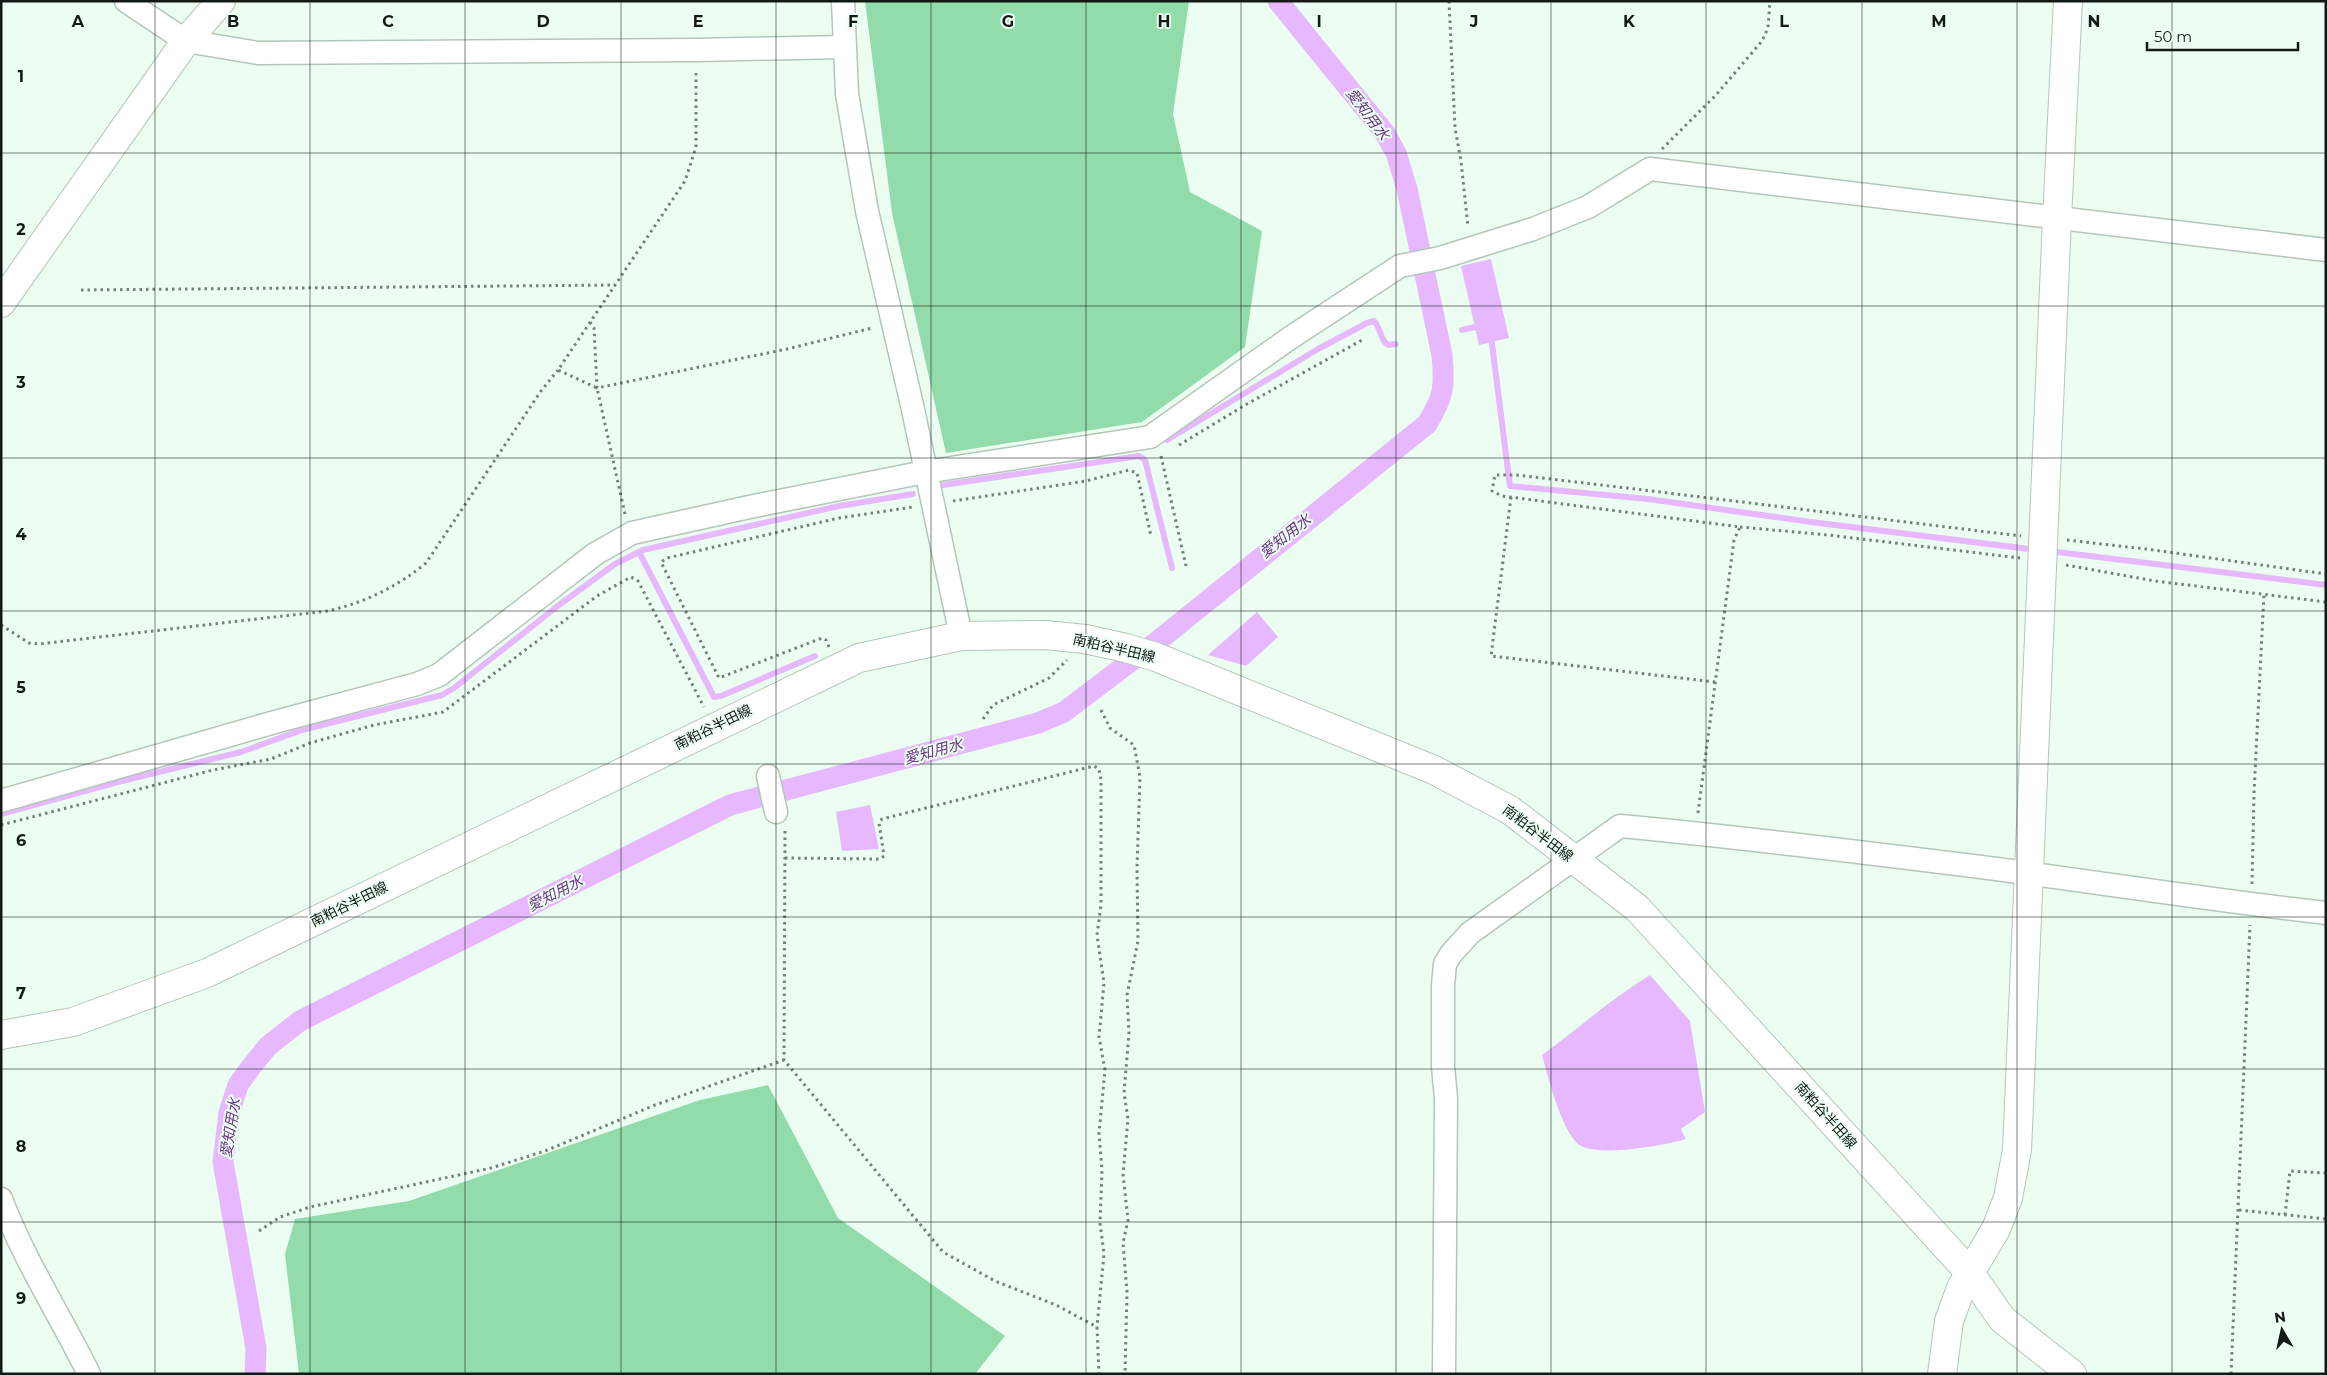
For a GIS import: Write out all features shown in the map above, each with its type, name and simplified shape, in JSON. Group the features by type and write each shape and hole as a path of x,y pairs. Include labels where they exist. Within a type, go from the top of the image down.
{"main road":[{"path":"1,303 186,41 221,1"},
{"path":"1942,1374 1949,1321 1961,1288 1996,1229 2008,1198 2017,1150 2068,1"},
{"name":"南粕谷半田線","path":"1,1035 73,1022 208,973 859,658 961,636 1045,635 1072,638 1126,648 1156,656 1434,770 1510,810 1637,908 1970,1274 2002,1319 2072,1374"}],"street":[{"path":"126,1 186,41 258,53 843,47"},
{"path":"842,1 847,94 865,201 961,636"},
{"path":"1,801 275,722 417,684 439,676 595,554 630,534 754,506 925,472 1141,438 1154,434 1290,338 1400,266 1440,258 1533,229 1588,206 1650,168 2326,250"},
{"path":"768,776 776,812"},
{"path":"1444,1374 1446,1098 1443,1067 1443,986 1445,964 1451,954 1470,933 1620,826 1696,833 2251,905 2326,913"},
{"path":"1,1199 15,1236 89,1374"}],"path":[{"path":"1449,1 1454,128 1461,161 1468,227 1474,248"},
{"path":"1650,168 1655,156 1716,95 1762,41 1768,28 1770,1"},
{"path":"1,625 29,643 39,644 327,611 376,596 411,575 426,563 685,181 696,147 696,50"},
{"path":"81,290 616,285"},
{"path":"590,322 594,328 597,388 630,534"},
{"path":"558,370 597,388 787,349 892,323"},
{"path":"1176,446 1362,340"},
{"path":"1154,434 1161,456 1186,566"},
{"path":"1161,456 1169,451"},
{"path":"836,669 826,640 822,638 718,678 660,562 667,558 839,518 1086,481 1129,470 1137,473 1151,536"},
{"path":"1696,833 1734,540 1740,528 1511,497 1492,491 1495,475 1516,475 1627,488 2043,547 2146,549 2326,574"},
{"path":"1511,497 1491,656 1715,682"},
{"path":"2232,1374 2254,793 2264,594"},
{"path":"983,718 993,705 1049,678 1064,665 1070,656 1072,638"},
{"path":"1101,710 1110,728 1134,746 1140,777 1137,868 1138,941 1127,995 1129,1034 1124,1093 1128,1119 1123,1174 1128,1220 1123,1243 1127,1292 1125,1374"},
{"path":"785,858 880,859 884,856 879,823 882,819 1094,766 1098,769 1101,780 1101,905 1097,936 1104,983 1099,1037 1105,1070 1099,1133 1102,1170 1100,1223 1104,1254 1097,1327 1099,1374"},
{"path":"776,812 784,828 785,858 784,1060 943,1252 995,1281 1056,1305 1097,1327"},
{"path":"259,1231 280,1217 310,1207 491,1168 545,1151 655,1104 784,1060"},
{"path":"2284,1215 2290,1171 2326,1173"},
{"path":"2239,1210 2326,1219"}],"green space":[{"path":"865,1 1189,1 1173,114 1190,192 1262,231 1245,347 1142,422 946,453 892,213"},
{"path":"768,1085 838,1218 1005,1336 975,1374 299,1374 285,1254 295,1219 409,1201 700,1100"}],"shaded area":[{"path":"1491,259 1509,338 1479,345 1461,266"},
{"path":"1257,612 1278,637 1246,666 1208,655"},
{"path":"870,805 879,849 842,851 836,812"},
{"path":"1650,975 1690,1021 1705,1112 1681,1129 1686,1139 1630,1149 1598,1150 1585,1148 1571,1136 1560,1114 1542,1055"}],"waterway":[{"name":"愛知用水","path":"255,1374 256,1348 223,1162 229,1113 238,1085 268,1046 300,1021 730,805 1038,723 1064,712 1159,640 1427,424 1437,406 1442,391 1442,355 1407,189 1396,153 1385,133 1278,1"},
{"path":"1167,440 1318,349 1367,323 1374,321 1385,343 1388,345 1396,344"},
{"path":"1462,330 1483,325"},
{"path":"1491,336 1510,486 1648,499 1811,522 2037,550"},
{"path":"943,485 1139,456 1145,460 1172,568"},
{"path":"1,814 118,782 241,752 302,730 442,695 454,688 559,605 615,564 643,550 839,506 913,494"},
{"path":"2049,551 2326,585"},
{"path":"639,552 714,697 721,696 815,656"}]}
